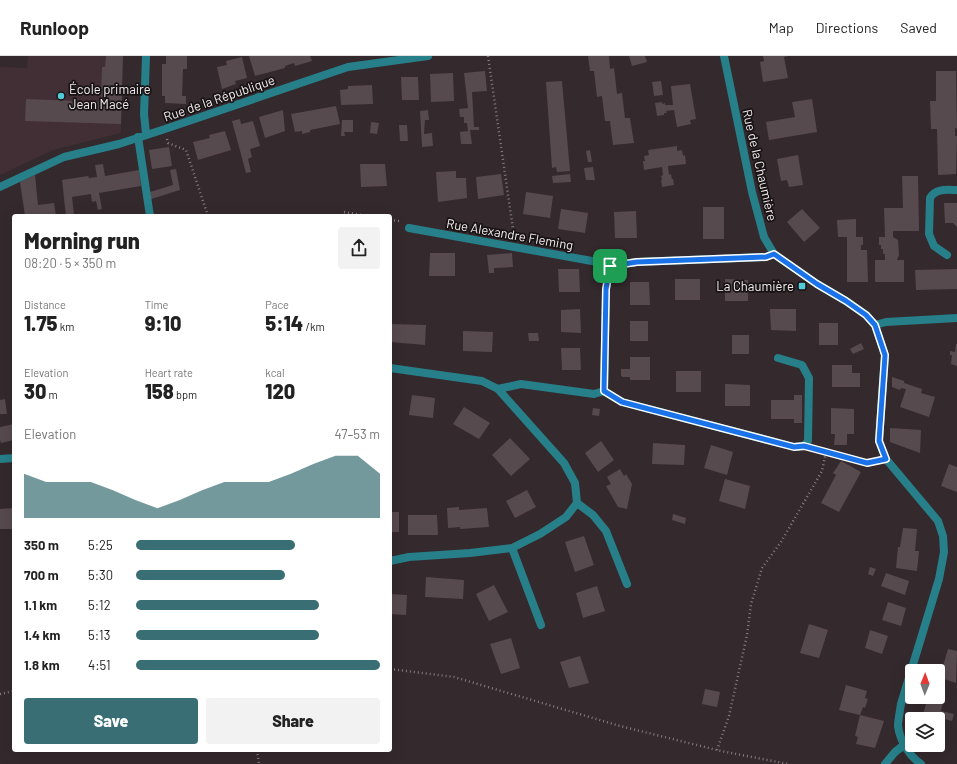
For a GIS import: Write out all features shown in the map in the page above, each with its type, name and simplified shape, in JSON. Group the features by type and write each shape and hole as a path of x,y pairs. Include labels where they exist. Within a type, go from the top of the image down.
{"street":[{"path":"146,56 142,136 150,214"},
{"name":"Rue de la République","path":"0,187 64,157 119,144 348,67 375,59 404,60 428,56"},
{"name":"Rue de la Chaumière","path":"724,56 752,192 764,237 774,254 866,315 875,325 885,355 879,441 886,459 938,521 943,536 944,552 939,579 901,704 898,726 904,745 921,764"},
{"path":"947,255 934,246 929,234 930,198 938,191 957,190"},
{"name":"Rue Alexandre Fleming","path":"409,228 515,246 610,266 637,262 766,257 774,254"},
{"path":"604,391 606,289 610,266"},
{"path":"875,325 886,322 957,318"},
{"path":"498,389 521,384 594,394 604,391 622,402 794,447 804,446 808,441 809,378 802,365 778,358"},
{"path":"392,368 482,381 498,389 564,463 575,483 577,504 566,517 540,534 512,548 470,554 408,557 392,561"},
{"path":"0,459 12,458"},
{"path":"577,504 594,515 606,531 627,584"},
{"path":"512,548 541,625"},
{"path":"884,764 904,745"}],"path":[{"path":"488,56 515,246"},
{"path":"162,130 168,143 186,150 207,214"},
{"path":"344,214 344,212 356,214"},
{"path":"804,446 867,463 886,459"},
{"path":"717,750 729,716 747,635 751,604 762,568 781,542 822,471 826,452"},
{"path":"392,669 435,674 472,681 620,726 717,750 788,764"},
{"path":"0,694 12,691"},
{"path":"257,752 259,764"}],"shaded area":[{"name":"École primaire Jean Macé","path":"28,56 122,56 121,133 53,150 0,175 0,67 27,68"}],"building":[{"path":"106,56 123,56 121,124 25,121 26,99 101,102 102,67 105,67"},
{"path":"166,56 187,56 187,69 183,69 182,96 186,96 186,104 165,103 165,96 162,96 162,64 166,64"},
{"path":"249,56 310,56 312,61 295,66 294,63 285,66 285,68 255,76"},
{"path":"588,56 609,56 610,69 614,68 617,94 622,93 625,118 630,118 634,143 613,145 610,121 605,121 602,96 597,97 594,71 590,71"},
{"path":"629,56 645,56 647,62 632,66"},
{"path":"763,56 788,56 784,57 788,78 763,82 760,62 764,61"},
{"path":"242,57 247,78 235,81 236,84 222,89 217,67 227,65 226,61"},
{"path":"485,71 487,91 472,92 474,127 479,127 479,130 470,130 472,144 461,144 460,132 468,131 467,123 464,123 464,117 460,117 459,109 468,108 464,73"},
{"path":"936,71 956,71 956,174 938,175 937,129 931,129 930,101 936,101"},
{"path":"453,73 454,101 431,102 430,74"},
{"path":"401,77 418,77 419,100 402,100"},
{"path":"562,81 570,171 557,172 556,167 552,168 546,82"},
{"path":"661,81 663,95 654,96 652,82"},
{"path":"690,84 696,119 690,120 691,124 677,127 674,110 666,111 667,113 664,113 664,115 657,116 655,103 662,102 662,104 665,103 665,105 673,105 671,86"},
{"path":"372,85 373,104 341,105 340,90 348,89 348,86"},
{"path":"812,99 817,132 769,140 766,122 795,117 792,102"},
{"path":"336,106 340,124 310,130 310,132 302,134 302,131 295,132 291,114"},
{"path":"283,110 285,131 265,138 259,117"},
{"path":"428,110 429,120 425,120 424,134 432,133 433,146 422,147 420,111"},
{"path":"240,119 241,124 253,121 260,146 250,149 252,157 248,159 251,172 246,173 232,121"},
{"path":"342,120 353,120 353,132 344,132 345,136 341,136"},
{"path":"371,122 379,123 377,134 370,133"},
{"path":"399,125 407,125 408,141 400,141"},
{"path":"225,131 231,150 198,160 193,142 210,138 209,135"},
{"path":"677,146 677,151 682,150 683,156 685,155 686,164 668,166 669,175 671,174 674,185 662,187 662,167 644,170 644,156 649,155 648,150"},
{"path":"169,147 172,166 152,169 149,150"},
{"path":"590,150 592,162 588,162 586,151"},
{"path":"798,155 803,185 789,187 787,180 781,181 777,159"},
{"path":"103,164 105,176 139,170 141,186 99,193 102,209 98,210 96,201 92,202 91,194 72,197 74,214 66,214 62,180 88,176 89,178 97,177 95,165"},
{"path":"360,164 385,164 387,186 361,187"},
{"path":"593,167 595,180 586,180 584,168"},
{"path":"176,169 180,190 151,199 150,192 173,185 170,170"},
{"path":"456,171 456,178 466,178 467,198 438,202 436,172"},
{"path":"501,174 504,195 478,199 476,177"},
{"path":"570,174 571,182 553,183 552,176"},
{"path":"35,175 38,205 54,203 56,214 25,214 20,182"},
{"path":"902,176 918,176 919,231 893,231 893,237 898,240 899,255 897,260 904,260 904,282 875,282 875,260 885,260 883,249 881,249 881,245 879,245 879,237 885,237 884,208 903,208"},
{"path":"526,192 553,196 550,218 523,214"},
{"path":"944,203 957,203 957,227 953,223 945,223"},
{"path":"703,207 724,207 724,239 703,239"},
{"path":"561,209 588,213 585,233 558,229"},
{"path":"802,209 820,228 804,242 787,222"},
{"path":"636,211 637,238 615,238 614,212"},
{"path":"856,219 856,237 863,237 863,245 861,245 861,250 867,250 868,282 847,282 847,237 838,237 837,220"},
{"path":"430,253 455,253 455,276 429,276"},
{"path":"512,253 513,267 494,268 494,273 489,273 487,255"},
{"path":"558,269 579,269 580,292 559,292"},
{"path":"957,269 957,289 916,290 915,270"},
{"path":"675,279 700,279 700,300 675,300"},
{"path":"725,279 748,280 748,301 725,301"},
{"path":"630,282 649,282 650,305 630,305"},
{"path":"580,309 581,333 561,332 561,310"},
{"path":"770,309 796,309 796,331 771,330"},
{"path":"630,321 648,321 648,341 630,341"},
{"path":"819,323 838,323 838,345 819,345"},
{"path":"392,324 426,325 425,345 392,342"},
{"path":"463,331 493,332 492,352 463,351"},
{"path":"528,333 538,333 539,341 529,341"},
{"path":"732,335 749,335 749,354 732,354"},
{"path":"861,343 864,349 853,354 850,349"},
{"path":"956,344 957,366 951,364 952,355 950,355 950,351 955,352"},
{"path":"561,348 580,348 581,370 562,370"},
{"path":"630,357 650,357 650,380 630,380 630,377 621,376 621,369 630,369"},
{"path":"832,365 852,365 852,373 860,373 860,387 832,387"},
{"path":"676,371 701,371 701,392 676,392"},
{"path":"892,377 922,389 921,393 935,397 929,417 900,407 906,389 901,388 900,390 892,387"},
{"path":"725,384 750,385 750,406 725,406"},
{"path":"412,395 435,398 433,418 409,415"},
{"path":"794,395 802,395 802,423 794,423 794,419 771,419 771,400 794,400"},
{"path":"5,399 7,414 0,414 0,400"},
{"path":"464,407 490,423 479,439 453,424"},
{"path":"593,408 600,409 599,416 592,415"},
{"path":"831,408 854,409 854,434 847,434 847,445 834,445 835,434 831,434"},
{"path":"12,424 12,440 1,443 0,427"},
{"path":"890,428 921,430 920,453 890,442"},
{"path":"510,438 530,459 511,476 492,455"},
{"path":"601,441 614,460 598,472 585,453"},
{"path":"653,443 685,445 684,465 652,464"},
{"path":"711,445 733,452 727,475 704,468"},
{"path":"841,461 861,472 839,512 821,503 836,475 833,473"},
{"path":"949,464 957,467 957,492 941,486"},
{"path":"620,469 624,476 626,474 632,484 627,509 618,507 606,486 611,484 607,477"},
{"path":"725,479 750,486 745,509 719,501"},
{"path":"527,490 536,507 515,518 506,501"},
{"path":"459,507 459,510 487,508 489,527 460,529 460,527 448,528 447,508"},
{"path":"12,508 12,529 0,529 0,509"},
{"path":"392,512 399,512 399,532 392,532"},
{"path":"673,514 686,518 685,524 672,520"},
{"path":"408,515 437,515 438,535 408,535"},
{"path":"903,528 917,529 915,551 919,551 917,571 896,568 898,547 900,547"},
{"path":"584,536 594,565 575,572 565,542"},
{"path":"870,567 876,569 873,576 868,574"},
{"path":"886,573 909,581 905,595 881,586"},
{"path":"426,577 464,580 463,599 425,597"},
{"path":"494,585 508,612 489,621 476,594"},
{"path":"597,586 605,611 583,618 576,593"},
{"path":"392,594 407,595 406,615 392,614"},
{"path":"888,602 906,608 901,626 882,620"},
{"path":"809,624 828,630 819,658 800,653"},
{"path":"870,630 888,636 882,654 865,648"},
{"path":"511,638 520,668 501,674 490,644"},
{"path":"948,649 957,651 956,683 945,679 945,664 944,664"},
{"path":"580,656 589,683 569,688 560,662"},
{"path":"846,685 867,691 865,698 868,699 865,708 863,707 860,715 839,710"},
{"path":"705,689 720,692 717,707 702,704"},
{"path":"926,704 943,704 941,711 954,714 952,721 945,719 945,712 924,712"},
{"path":"860,715 884,721 875,748 856,744 858,737 855,736"}],"place":[{"name":"École primaire Jean Macé","path":"61,96"},
{"name":"La Chaumière","path":"802,286"}],"route":[{"path":"774,254 817,284 846,301 866,315 875,325 885,355 879,441 886,459 867,463 804,446 794,447 622,402 604,391 606,289 610,266 637,262 766,257 774,254"}]}
